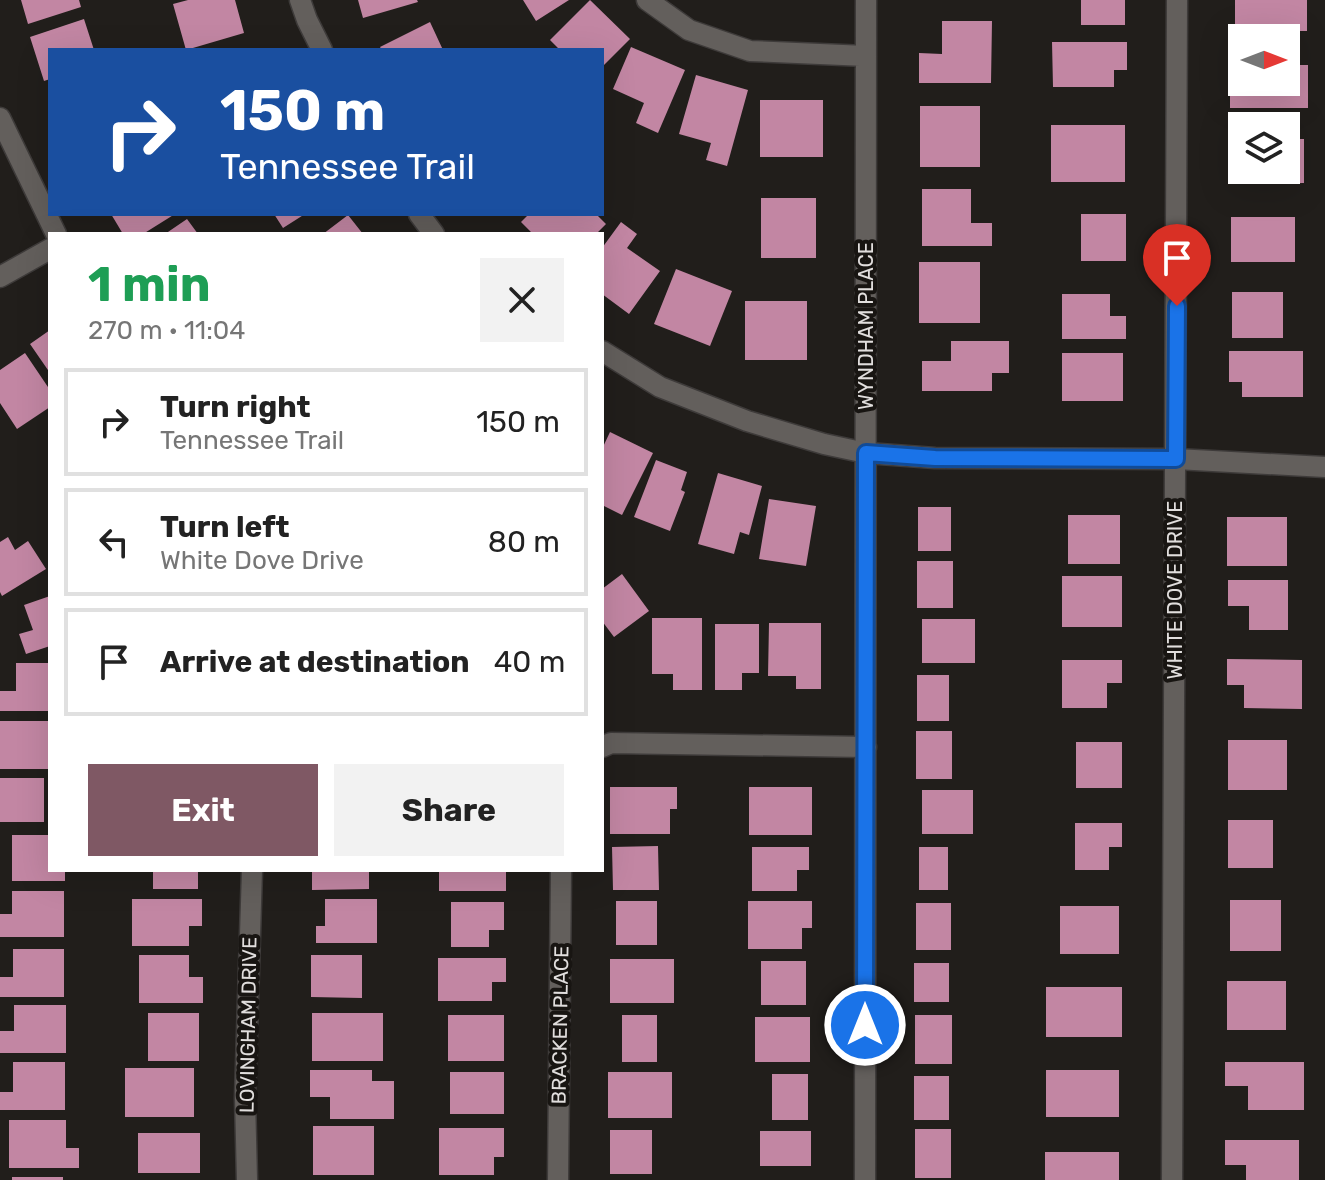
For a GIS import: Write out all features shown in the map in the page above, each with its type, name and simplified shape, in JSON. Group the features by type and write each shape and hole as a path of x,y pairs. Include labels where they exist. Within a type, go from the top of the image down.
{"street":[{"path":"300,0 321,48"},
{"path":"647,0 689,30 750,51 866,56"},
{"name":"WYNDHAM PLACE","path":"865,1180 866,0"},
{"name":"WHITE DOVE DRIVE","path":"1172,1180 1177,0"},
{"path":"0,118 55,232"},
{"path":"0,277 48,250"},
{"path":"604,352 660,387 747,421 866,453 935,458 1176,459 1325,467"},
{"path":"604,746 611,743 866,747"},
{"name":"LOVINGHAM DRIVE","path":"247,1180 245,1098 252,872"},
{"name":"BRACKEN PLACE","path":"558,1180 561,872"}],"building":[{"path":"21,0 79,0 81,7 28,24"},
{"path":"188,0 235,0 244,33 185,48 173,4"},
{"path":"358,0 417,0 418,2 363,18"},
{"path":"523,0 569,0 536,21"},
{"path":"590,0 630,39 604,65 604,48 558,48 550,40"},
{"path":"1081,0 1125,0 1125,25 1081,25"},
{"path":"1235,0 1307,0 1307,31 1300,31 1300,24 1235,24"},
{"path":"84,19 93,48 48,48 48,80 44,81 30,37"},
{"path":"942,21 992,21 991,83 919,83 919,53 942,54"},
{"path":"430,22 442,48 381,48"},
{"path":"1052,42 1127,42 1127,70 1114,70 1114,87 1053,87"},
{"path":"631,47 685,70 658,133 636,123 644,103 613,89"},
{"path":"1300,65 1308,65 1308,108 1230,108 1230,96 1300,96"},
{"path":"696,75 748,90 727,166 706,160 711,143 679,134"},
{"path":"760,100 823,100 823,157 760,157"},
{"path":"920,106 980,106 980,167 920,167"},
{"path":"1051,125 1125,125 1125,182 1051,182"},
{"path":"1300,139 1304,139 1304,183 1300,183"},
{"path":"922,189 971,189 971,223 992,223 992,246 922,246"},
{"path":"761,198 816,198 816,258 761,258"},
{"path":"1081,214 1126,214 1126,261 1081,261"},
{"path":"112,216 172,216 146,232 122,232"},
{"path":"275,216 302,216 283,228"},
{"path":"349,216 361,232 326,232"},
{"path":"527,216 598,216 606,224 598,232 531,232 521,222"},
{"path":"1231,217 1295,217 1295,262 1231,262"},
{"path":"187,219 197,232 168,232"},
{"path":"621,222 637,234 627,248 660,271 629,314 604,295 604,245"},
{"path":"919,262 980,262 980,323 919,323"},
{"path":"676,269 732,291 710,346 654,324"},
{"path":"1232,292 1283,292 1283,338 1232,338"},
{"path":"1062,294 1110,294 1110,316 1126,316 1126,339 1062,339"},
{"path":"745,301 807,301 807,360 745,360"},
{"path":"48,331 48,370 30,344"},
{"path":"951,341 1009,341 1009,373 992,373 992,391 922,391 922,361 951,361"},
{"path":"1229,351 1303,351 1303,397 1242,397 1242,382 1229,382"},
{"path":"25,353 48,387 48,408 17,429 0,403 0,370"},
{"path":"1062,353 1123,353 1123,401 1062,401"},
{"path":"610,432 653,453 622,515 604,506 604,445"},
{"path":"656,460 687,472 681,490 685,492 670,531 634,517"},
{"path":"718,473 762,486 749,535 740,532 734,554 698,544"},
{"path":"769,499 816,506 806,566 759,559"},
{"path":"918,507 951,507 951,551 918,551"},
{"path":"1068,515 1120,515 1120,564 1068,564"},
{"path":"1227,517 1287,517 1287,566 1227,566"},
{"path":"8,537 15,550 28,541 46,569 2,596 0,542"},
{"path":"917,561 953,561 953,608 917,608"},
{"path":"622,574 649,611 614,637 604,624 604,588"},
{"path":"1062,576 1122,576 1122,627 1062,627"},
{"path":"1228,580 1288,580 1288,630 1249,630 1249,606 1228,606"},
{"path":"48,597 48,647 26,654 19,634 33,630 24,605"},
{"path":"652,618 702,618 702,690 673,690 673,674 652,674"},
{"path":"922,619 975,619 975,663 922,663"},
{"path":"769,623 821,623 821,689 796,689 796,676 768,676"},
{"path":"715,624 759,624 759,673 742,673 742,690 715,690"},
{"path":"1227,659 1302,660 1302,709 1244,708 1244,685 1227,685"},
{"path":"1062,660 1122,660 1122,683 1107,683 1107,708 1062,708"},
{"path":"16,663 48,663 48,711 0,711 0,691 16,691"},
{"path":"917,675 949,675 949,721 917,721"},
{"path":"0,721 48,721 48,769 0,769"},
{"path":"916,731 952,731 952,779 916,779"},
{"path":"1228,740 1287,740 1287,790 1228,790"},
{"path":"1076,742 1122,742 1122,788 1076,788"},
{"path":"0,778 44,778 44,822 0,822"},
{"path":"610,787 677,787 677,809 670,809 670,834 610,834"},
{"path":"749,787 812,787 812,835 749,835"},
{"path":"922,790 973,790 973,834 922,834"},
{"path":"1228,820 1273,820 1273,868 1228,868"},
{"path":"1075,823 1122,823 1122,847 1109,847 1109,870 1075,870"},
{"path":"12,835 48,835 48,872 65,872 65,881 12,881"},
{"path":"658,846 659,890 613,890 612,847"},
{"path":"752,847 809,847 809,870 797,870 797,891 752,891"},
{"path":"919,847 948,847 948,890 919,890"},
{"path":"153,872 198,872 198,889 153,889"},
{"path":"312,872 369,872 369,889 312,890"},
{"path":"439,872 506,872 506,891 439,891"},
{"path":"12,891 64,891 64,937 0,937 0,914 12,914"},
{"path":"132,899 202,899 202,926 189,926 189,946 132,946"},
{"path":"325,899 377,899 377,943 316,943 316,926 325,926"},
{"path":"1230,900 1281,900 1281,951 1230,951"},
{"path":"616,901 657,901 657,945 616,945"},
{"path":"748,901 812,901 812,928 802,928 802,949 748,949"},
{"path":"451,902 504,902 504,930 489,930 489,947 451,947"},
{"path":"916,903 951,903 951,950 916,950"},
{"path":"1060,906 1119,906 1119,954 1060,954"},
{"path":"13,949 64,949 64,997 0,997 0,977 13,977"},
{"path":"139,955 189,955 189,977 203,977 203,1003 139,1003"},
{"path":"311,955 362,955 362,998 311,997"},
{"path":"438,958 506,958 506,982 492,982 492,1001 438,1001"},
{"path":"610,959 674,959 674,1003 610,1003"},
{"path":"761,961 806,961 806,1005 761,1005"},
{"path":"914,963 949,963 949,1002 914,1002"},
{"path":"1227,981 1286,981 1286,1030 1227,1030"},
{"path":"1046,987 1122,987 1122,1037 1046,1037"},
{"path":"14,1005 66,1005 66,1053 0,1053 0,1031 14,1031"},
{"path":"148,1013 199,1013 199,1061 148,1061"},
{"path":"312,1013 383,1013 383,1061 312,1061"},
{"path":"448,1015 504,1015 504,1061 448,1061"},
{"path":"622,1015 657,1015 657,1062 622,1062"},
{"path":"915,1015 952,1015 952,1064 915,1064"},
{"path":"755,1017 810,1017 810,1062 755,1062"},
{"path":"13,1062 65,1062 65,1110 0,1110 0,1092 13,1092"},
{"path":"1225,1062 1304,1062 1304,1110 1248,1110 1248,1086 1225,1086"},
{"path":"125,1068 194,1068 194,1117 125,1117"},
{"path":"310,1070 372,1070 372,1081 394,1081 394,1119 330,1119 330,1097 310,1097"},
{"path":"1046,1070 1119,1070 1119,1117 1046,1117"},
{"path":"450,1072 504,1072 504,1114 450,1114"},
{"path":"608,1072 672,1072 672,1118 608,1118"},
{"path":"772,1074 808,1074 808,1120 772,1120"},
{"path":"914,1076 949,1076 949,1120 914,1120"},
{"path":"9,1120 66,1120 66,1148 79,1148 79,1168 9,1168"},
{"path":"313,1126 374,1126 374,1175 313,1175"},
{"path":"439,1128 504,1128 504,1157 494,1157 494,1175 439,1175"},
{"path":"915,1129 951,1129 951,1178 915,1178"},
{"path":"610,1130 652,1130 652,1174 610,1174"},
{"path":"760,1131 811,1131 811,1166 760,1166"},
{"path":"138,1133 200,1133 200,1173 138,1173"},
{"path":"1225,1140 1299,1140 1299,1180 1246,1180 1246,1165 1225,1165"},
{"path":"1045,1152 1119,1152 1119,1180 1045,1180"},
{"path":"12,1177 63,1177 63,1180 12,1180"}],"route":[{"path":"865,1025 866,453 935,458 1176,459 1177,306"}]}
